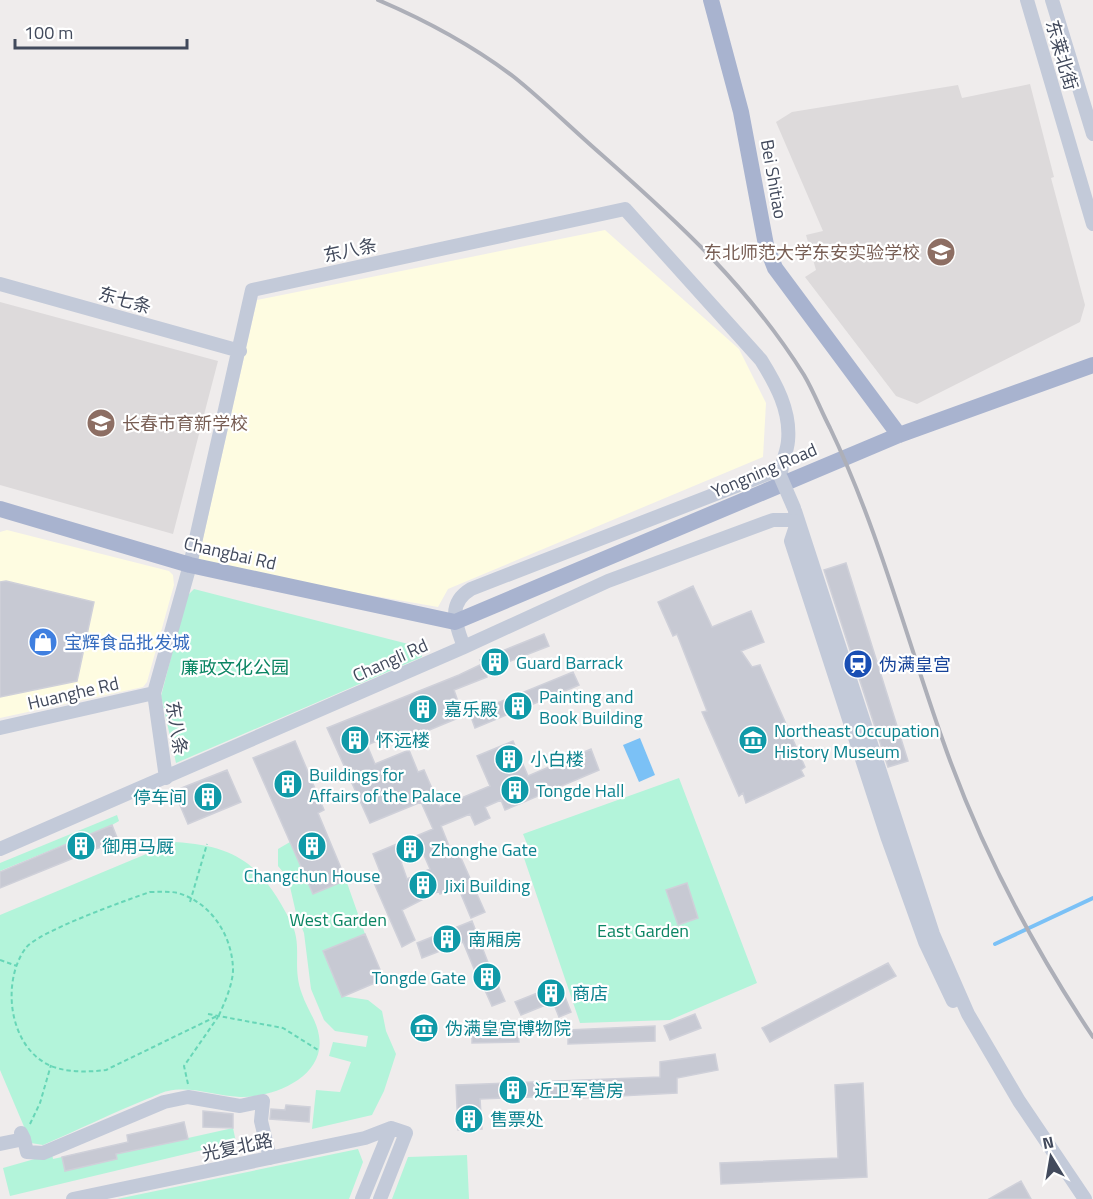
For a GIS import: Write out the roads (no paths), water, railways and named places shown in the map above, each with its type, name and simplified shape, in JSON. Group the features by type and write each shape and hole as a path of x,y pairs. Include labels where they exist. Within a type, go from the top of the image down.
{"main road":[{"name":"Bei Shitiao","path":"711,0 741,112 766,245 775,268 899,435"},
{"name":"Yongning Road","path":"455,622 899,435 1093,365"},
{"name":"Changbai Rd","path":"0,509 190,565 455,622"}],"street":[{"name":"东莱北街","path":"1027,0 1093,224"},
{"name":"东莱北街","path":"1052,0 1093,134"},
{"name":"东八条","path":"166,778 154,693 190,565 252,290 625,209 761,360 774,381 788,424 788,442 781,474"},
{"name":"东七条","path":"0,284 240,351"},
{"path":"464,647 455,622 454,604 471,589 781,474 938,945 968,1014 1019,1101 1085,1199"},
{"path":"796,514 791,541 888,839 925,942 964,1020 1073,1199"},
{"name":"Changli Rd","path":"0,849 464,647 608,581 773,520 796,514"},
{"name":"Huanghe Rd","path":"0,728 154,693"},
{"path":"0,1144 22,1135 27,1152 43,1153 164,1102 188,1097 240,1106 263,1101 261,1121 270,1158"},
{"path":"363,1199 391,1128 406,1133 380,1199"},
{"name":"光复北路","path":"73,1199 365,1138 391,1128"}],"water":[{"path":"640,738 655,775 639,782 623,745"}],"waterway":[{"path":"995,944 1093,898"}],"railway":[{"path":"378,0 465,44 525,86 685,231 736,285 783,343 811,388 863,504 929,702 973,819 1028,930 1093,1037"}],"place":[{"name":"东北师范大学东安实验学校","path":"941,252"},
{"name":"长春市育新学校","path":"101,423"},
{"name":"宝辉食品批发城","path":"43,642"},
{"name":"Guard Barrack","path":"495,662"},
{"name":"伪满皇宫","path":"858,664"},
{"name":"Painting and Book Building","path":"518,706"},
{"name":"嘉乐殿","path":"423,709"},
{"name":"怀远楼","path":"355,740"},
{"name":"Northeast Occupation History Museum","path":"753,740"},
{"name":"小白楼","path":"509,759"},
{"name":"Buildings for Affairs of the Palace","path":"288,784"},
{"name":"Tongde Hall","path":"515,790"},
{"name":"停车间","path":"208,797"},
{"name":"御用马厩","path":"81,846"},
{"name":"Changchun House","path":"312,846"},
{"name":"Zhonghe Gate","path":"410,849"},
{"name":"Jixi Building","path":"423,885"},
{"name":"南厢房","path":"447,939"},
{"name":"Tongde Gate","path":"487,977"},
{"name":"商店","path":"551,993"},
{"name":"伪满皇宫博物院","path":"424,1028"},
{"name":"近卫军营房","path":"513,1090"},
{"name":"售票处","path":"469,1119"}],"park label":[{"name":"廉政文化公园","path":"235,667"},
{"name":"West Garden","path":"338,919"},
{"name":"East Garden","path":"643,930"}]}
